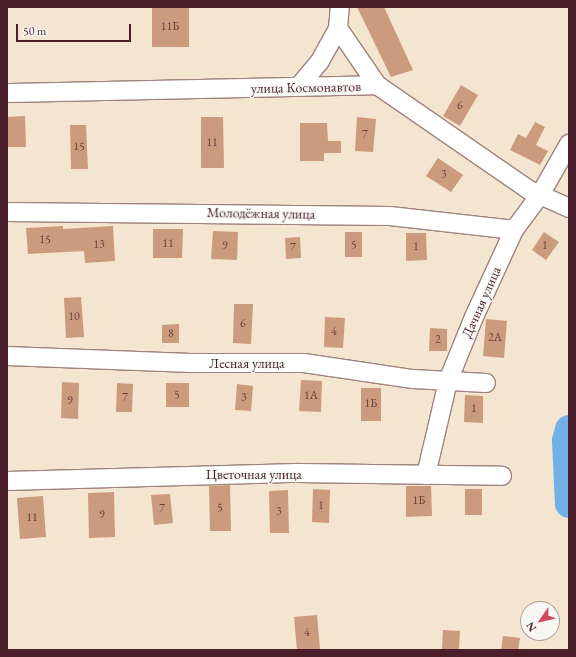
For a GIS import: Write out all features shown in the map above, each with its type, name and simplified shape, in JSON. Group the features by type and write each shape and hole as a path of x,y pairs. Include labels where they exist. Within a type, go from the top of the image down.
{"street":[{"path":"300,85 320,61 338,28 340,7"},
{"path":"338,28 377,85"},
{"name":"улица Космонавтов","path":"7,93 300,85 377,85 540,195 569,208"},
{"name":"Дачная улица","path":"426,475 448,381 514,230 540,195 569,144"},
{"name":"Молодёжная улица","path":"7,212 390,216 514,230"},
{"name":"Лесная улица","path":"7,356 191,363 304,363 448,381 486,383"},
{"name":"Цветочная улица","path":"7,481 147,475 502,476"}],"building":[{"path":"152,7 189,7 189,47 152,47"},
{"path":"357,7 384,7 413,70 391,77"},
{"path":"461,85 478,95 460,126 443,116"},
{"path":"25,116 26,147 7,147 7,117"},
{"path":"201,117 223,117 224,168 201,168"},
{"path":"357,117 376,119 373,152 355,151"},
{"path":"535,122 545,127 536,145 548,151 540,165 510,150 518,134 526,138"},
{"path":"300,123 327,123 328,141 341,141 341,153 324,153 324,161 300,161"},
{"path":"70,125 86,125 88,169 71,169"},
{"path":"438,158 463,175 451,192 426,176"},
{"path":"63,226 63,229 113,226 115,261 85,263 84,251 28,254 26,228"},
{"path":"153,229 183,229 182,258 153,258"},
{"path":"213,231 238,232 237,260 211,259"},
{"path":"345,232 362,232 362,257 345,257"},
{"path":"544,232 559,242 546,260 532,250"},
{"path":"406,233 426,233 427,260 406,261"},
{"path":"300,237 301,258 286,259 285,238"},
{"path":"81,297 84,337 66,338 64,298"},
{"path":"234,304 253,304 251,344 233,343"},
{"path":"325,317 345,318 343,348 324,347"},
{"path":"486,319 507,321 504,358 483,356"},
{"path":"179,324 179,343 162,343 162,325"},
{"path":"430,328 447,329 447,351 429,351"},
{"path":"301,380 322,381 321,412 299,411"},
{"path":"62,382 79,383 78,419 61,418"},
{"path":"117,383 133,384 132,412 116,412"},
{"path":"166,383 189,383 189,407 166,407"},
{"path":"237,384 253,386 251,411 235,410"},
{"path":"361,388 381,388 381,421 361,421"},
{"path":"465,395 483,396 483,423 464,422"},
{"path":"230,485 231,531 210,531 209,486"},
{"path":"406,486 431,486 432,516 406,517"},
{"path":"313,489 330,490 329,523 312,522"},
{"path":"465,489 482,489 482,515 465,515"},
{"path":"288,490 289,533 270,533 269,491"},
{"path":"114,492 115,537 89,538 88,493"},
{"path":"170,494 173,523 154,525 151,495"},
{"path":"43,496 46,537 20,539 17,498"},
{"path":"317,615 320,649 297,650 294,617"},
{"path":"443,630 460,631 459,650 442,650"},
{"path":"503,636 520,638 518,650 501,650"}],"waterway":[{"path":"569,429 566,441 569,504"}]}
